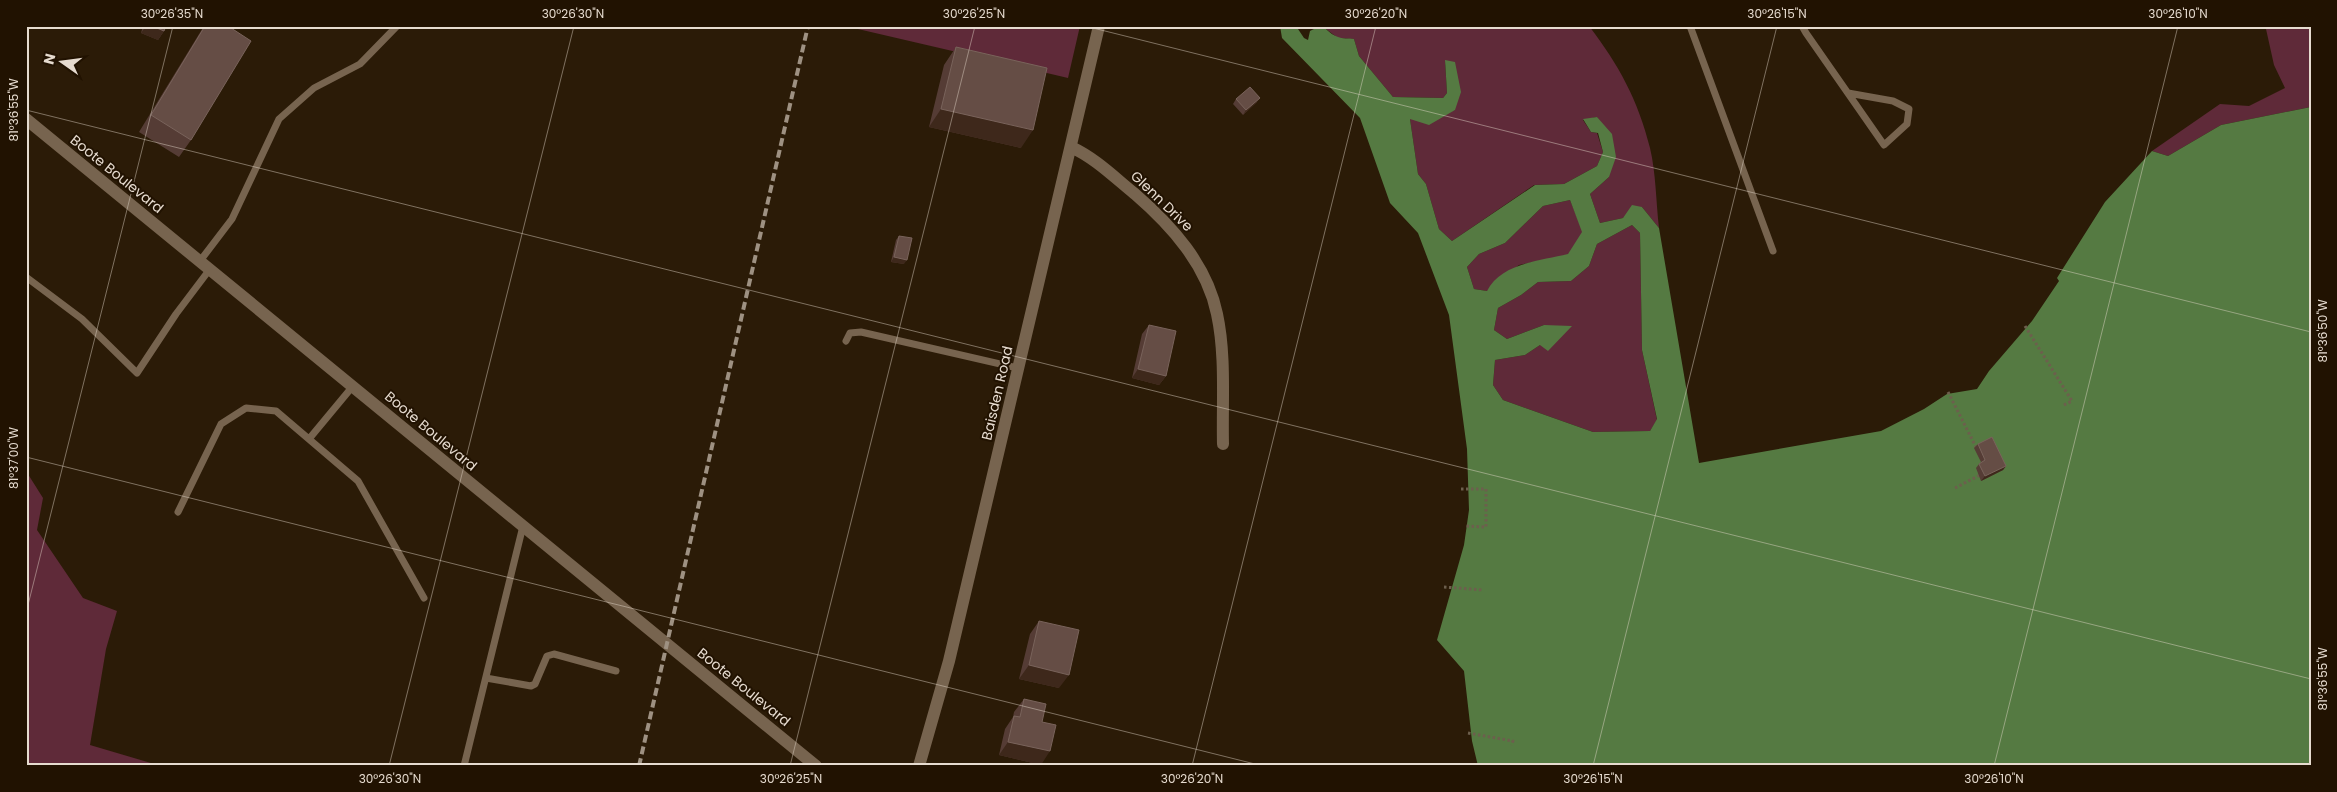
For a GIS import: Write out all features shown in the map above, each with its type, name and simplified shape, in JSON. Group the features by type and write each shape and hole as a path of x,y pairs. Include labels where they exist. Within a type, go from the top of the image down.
{"street":[{"name":"Baisden Road","path":"920,766 949,661 1099,26"},
{"name":"Boote Boulevard","path":"26,119 816,766"},
{"name":"Glenn Drive","path":"1071,147 1089,155 1150,207 1185,244 1201,271 1210,290 1221,335 1223,444"}],"lane":[{"path":"26,276 82,319 137,374 176,314 232,219 279,119 314,88 360,64 397,26"},
{"path":"1690,26 1773,250"},
{"path":"1802,26 1848,93 1884,145 1907,124 1908,109 1893,101 1848,93"},
{"path":"846,341 850,333 861,332 1018,368"},
{"path":"309,438 353,386"},
{"path":"178,512 221,424 246,408 276,411 358,480 424,598"},
{"path":"464,766 523,526"},
{"path":"486,678 531,686 536,684 548,656 554,654 616,671"}],"path":[{"path":"2025,326 2072,400 2062,406"},
{"path":"1948,392 1979,454"},
{"path":"1955,488 1988,471"},
{"path":"1460,490 1486,489 1486,527 1465,526"},
{"path":"1444,587 1484,590"},
{"path":"1468,733 1513,741 1511,746"}],"shaded area":[{"path":"845,26 1080,26 1068,78"},
{"path":"1280,26 1296,26 1304,38 1308,40 1310,31 1320,27 1325,28 1340,38 1354,39 1359,56 1393,97 1443,98 1447,93 1445,60 1455,62 1461,92 1455,110 1429,125 1410,119 1418,174 1426,184 1439,229 1452,241 1535,185 1564,184 1597,166 1603,152 1598,133 1591,132 1583,119 1597,117 1612,134 1616,157 1609,177 1590,194 1600,223 1623,218 1632,205 1642,207 1659,228 1699,463 1881,431 1924,409 1947,394 1977,389 1989,371 2032,321 2059,281 2057,278 2105,202 2152,151 2168,156 2221,125 2311,107 2311,766 1478,766 1472,741 1464,671 1437,640 1464,545 1469,510 1467,449 1449,315 1418,233 1390,203 1360,118 1282,38","holes":["1570,200 1582,232 1568,254 1534,261 1511,269 1493,282 1487,291 1474,289 1467,267 1479,254 1505,243 1543,206","1632,225 1640,233 1642,350 1657,419 1650,431 1593,432 1503,400 1493,385 1495,360 1525,355 1540,345 1548,351 1572,326 1544,325 1507,339 1494,330 1498,308 1521,295 1538,282 1571,281 1589,266 1597,244"]},
{"path":"1322,26 1589,26 1610,55 1640,114 1652,158 1659,228 1642,207 1623,218 1600,223 1590,194 1609,177 1597,117 1583,120 1591,132 1597,133 1603,152 1597,166 1564,184 1534,185 1452,241 1439,229 1426,184 1418,174 1410,119 1455,110 1445,60 1447,93 1443,98 1393,97 1359,56 1354,39 1338,38"},
{"path":"2258,26 2311,26 2311,107 2221,125 2168,156 2152,151 2220,104 2249,106 2285,88 2274,65 2266,29"},
{"path":"1570,200 1583,232 1568,255 1519,265 1487,291 1474,289 1467,267 1479,254 1505,243 1543,206"},
{"path":"1632,225 1640,233 1642,350 1657,420 1650,431 1593,432 1503,400 1493,385 1495,360 1525,355 1540,345 1544,325 1507,339 1494,330 1498,308 1521,295 1538,282 1571,281 1589,266 1597,244"},
{"path":"26,471 43,498 37,530 83,598 117,611 106,649 90,745 161,766 26,766"}],"building":[{"path":"152,26 166,26 164,31"},
{"path":"205,26 228,26 251,41 191,140 151,115"},
{"path":"956,47 1047,68 1033,130 941,109"},
{"path":"1250,87 1260,98 1246,110 1236,99"},
{"path":"899,236 912,238 907,260 894,257"},
{"path":"1149,325 1176,331 1166,376 1138,369"},
{"path":"1992,437 2006,466 1985,476 1979,464 1985,460 1978,444"},
{"path":"1039,621 1079,630 1069,675 1029,665"},
{"path":"1024,699 1046,704 1042,722 1056,725 1050,751 1008,742 1014,716 1020,717"}],"railway":[{"path":"639,766 808,26"}]}
